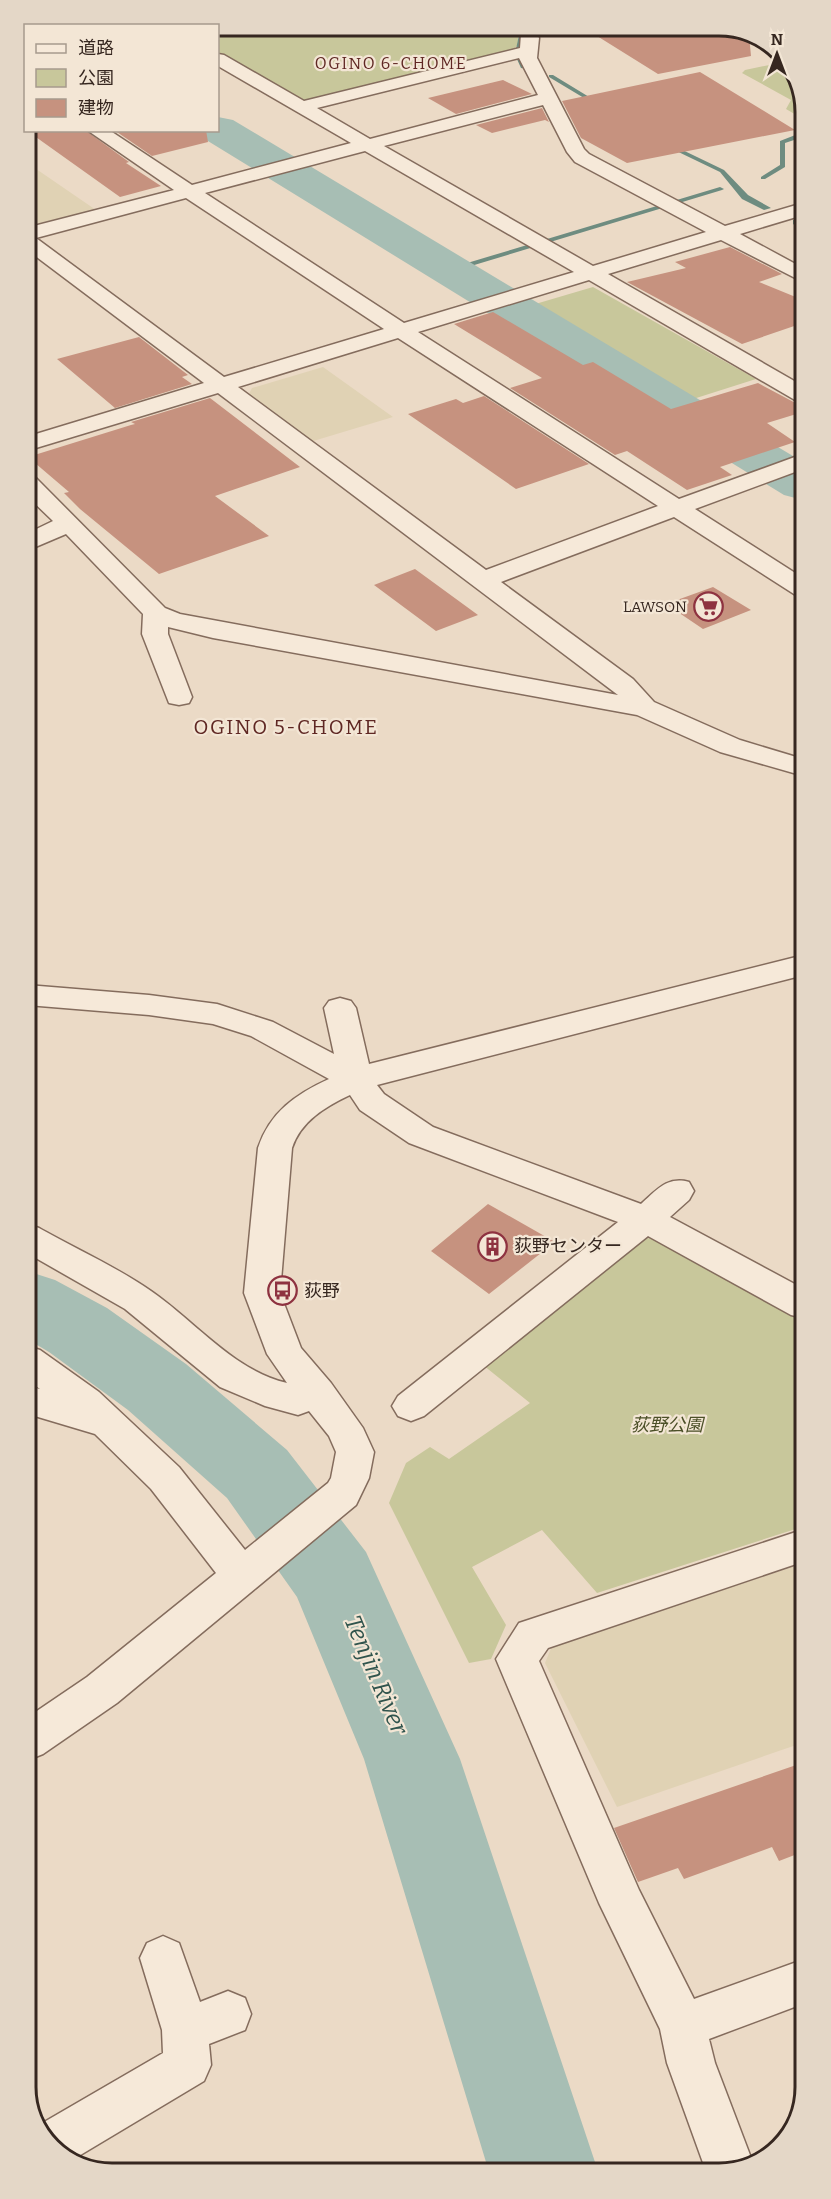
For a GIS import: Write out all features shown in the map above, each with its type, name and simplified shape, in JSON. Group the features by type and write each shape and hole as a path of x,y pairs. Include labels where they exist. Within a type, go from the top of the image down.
{"street":[{"path":"531,36 527,51 547,98 576,152 582,158 795,272"},
{"path":"300,107 527,51"},
{"path":"219,59 795,390"},
{"path":"36,231 547,98"},
{"path":"99,132 400,330 795,584"},
{"path":"36,441 795,212"},
{"path":"36,247 624,685 644,708"},
{"path":"482,580 786,467"},
{"path":"36,491 156,613 171,620 213,630 644,708 730,747 795,765"},
{"path":"36,539 69,523"},
{"path":"156,613 155,634 179,697"},
{"path":"36,1735 102,1690 342,1494 350,1478 355,1452 344,1428 285,1354 262,1293 275,1148 281,1130 301,1110 320,1096 356,1079 795,967"},
{"path":"36,995 217,1014 262,1029 356,1079"},
{"path":"340,1008 356,1079 372,1102 421,1134 646,1219 795,1300"},
{"path":"411,1406 646,1219 677,1191"},
{"path":"36,1242 138,1300 233,1377 265,1392 298,1400 318,1393"},
{"path":"36,1366 86,1402 165,1478 242,1576"},
{"path":"36,1403 107,1423"},
{"path":"728,2162 691,2063 683,2026 622,1903 517,1659 534,1635 795,1548"},
{"path":"58,2141 187,2065 206,2022 163,1958"},
{"path":"683,2026 795,1985"}],"shaded area":[{"path":"36,169 96,210 36,224"},
{"path":"323,367 393,417 310,442 248,396 252,388"},
{"path":"795,1566 795,1745 617,1807 545,1663 552,1646"}],"green space":[{"path":"219,36 519,36 517,46 510,52 299,102 219,55"},
{"path":"777,63 787,78 792,92 795,114 786,109 791,100 742,73 745,70"},
{"path":"593,287 756,379 690,400 532,305"},
{"name":"荻野公園","path":"650,1238 683,1252 795,1311 795,1529 597,1593 542,1530 472,1567 506,1625 491,1659 469,1663 389,1503 406,1463 430,1447 449,1459 530,1403 478,1361 633,1240"}],"building":[{"path":"597,36 724,36 750,43 751,56 658,74"},
{"path":"700,72 795,130 627,163 581,138 562,101"},
{"path":"503,80 532,94 456,114 428,98"},
{"path":"542,108 549,122 545,120 492,133 476,125"},
{"path":"36,132 88,132 129,162 126,163 161,186 120,197 36,137"},
{"path":"117,132 206,132 208,142 152,156"},
{"path":"730,247 782,274 759,282 795,297 795,326 742,344 627,282 686,268 675,262"},
{"path":"493,312 583,365 593,362 671,409 758,383 795,403 795,414 767,423 795,442 720,467 732,475 687,490 627,451 615,455 510,388 542,378 454,324"},
{"path":"139,337 188,375 182,377 192,384 115,408 57,359"},
{"path":"484,396 589,464 516,489 408,414 456,399 463,403"},
{"path":"210,398 300,467 215,496 269,536 159,574 80,509 64,493 69,492 36,464 36,455 135,424 131,422"},
{"path":"415,569 478,615 436,631 374,585"},
{"name":"LAWSON","path":"713,587 751,610 703,629 666,604"},
{"name":"荻野センター","path":"488,1204 555,1242 489,1294 431,1251"},
{"path":"795,1765 795,1855 779,1861 772,1847 684,1879 678,1868 638,1882 614,1828"}],"waterway":[{"path":"519,49 522,36"},
{"path":"518,58 526,68"},
{"path":"551,76 596,103"},
{"path":"219,130 795,479"},
{"path":"763,178 783,166 782,142 795,137"},
{"path":"668,145 722,171 745,197 767,208"},
{"path":"448,270 720,189"},
{"name":"Tenjin River","path":"36,1306 78,1330 157,1387 257,1474 334,1578 412,1759 540,2163"}],"place":[{"name":"LAWSON","path":"708,607"},
{"name":"荻野センター","path":"493,1246"},
{"name":"荻野","path":"283,1291"}],"district":[{"name":"OGINO 6-CHOME","path":"391,63"},
{"name":"OGINO 5-CHOME","path":"286,727"}]}
